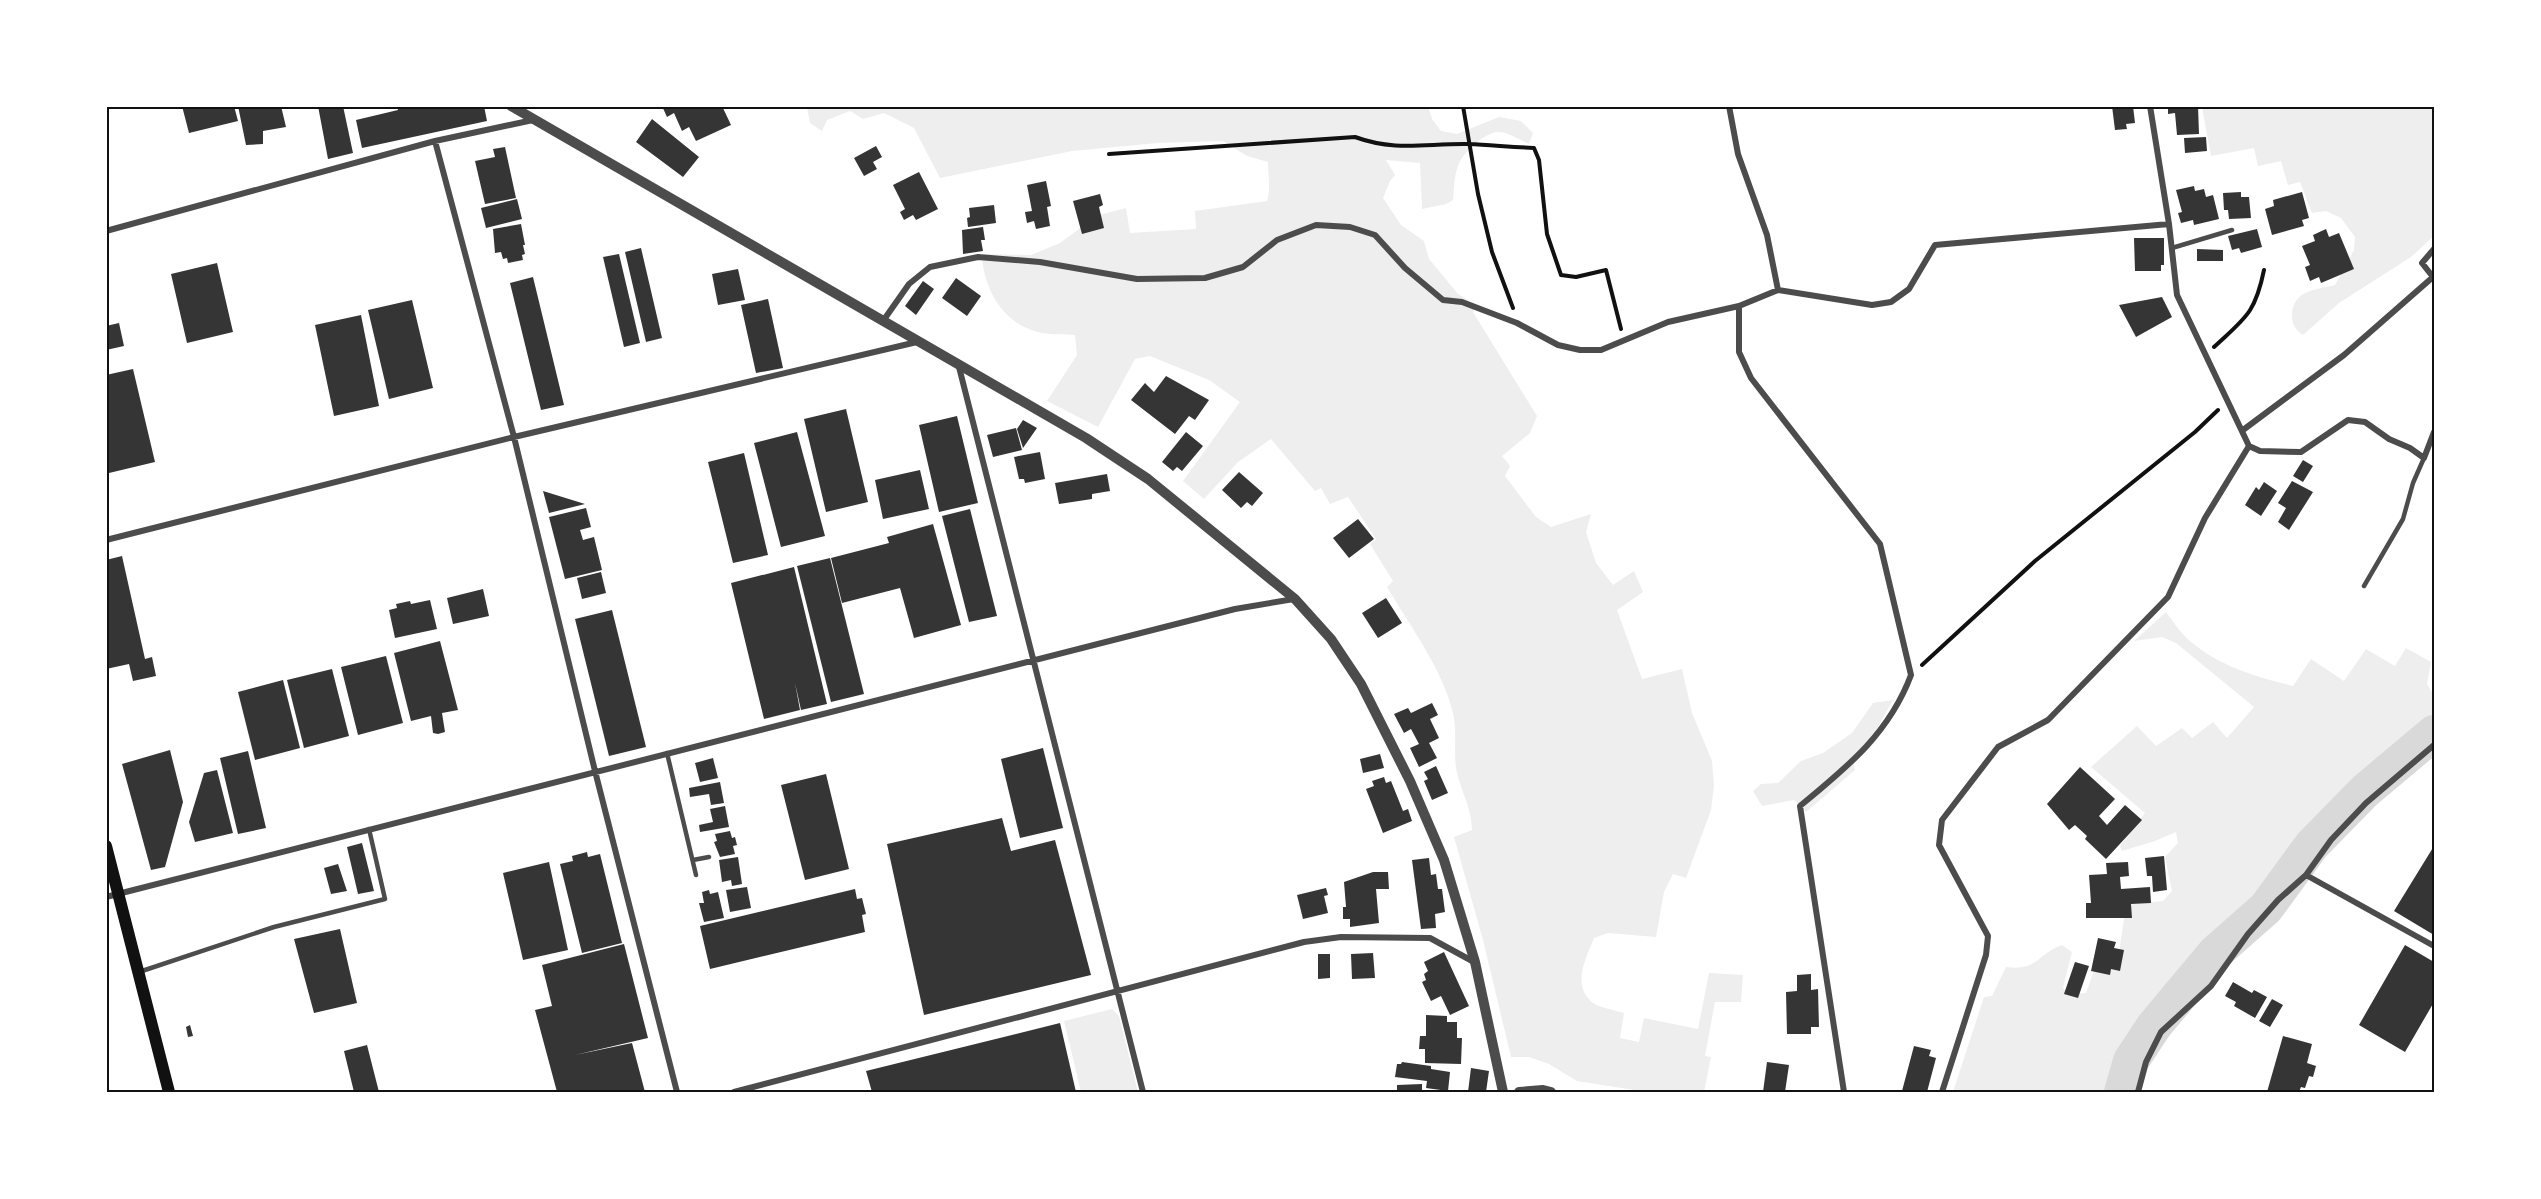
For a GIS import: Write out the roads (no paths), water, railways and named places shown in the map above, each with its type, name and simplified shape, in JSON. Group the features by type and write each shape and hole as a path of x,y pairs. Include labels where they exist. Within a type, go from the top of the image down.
{"main road":[{"path":"106,846 113,895 139,972 170,1092"}],"street":[{"path":"1729,106 1738,154 1767,236 1778,290"},
{"path":"2150,106 2169,224 2177,295 2249,446 2260,451 2301,452 2348,420 2365,422 2389,439 2410,448 2424,459 2434,432"},
{"path":"516,108 959,367 1086,438 1148,479 1295,599 1331,639 1361,684 1410,781 1444,860 1475,962 1503,1092"},
{"path":"106,231 435,141 533,120"},
{"path":"435,141 514,437 595,771 677,1092"},
{"path":"883,322 909,284 930,267 978,257 1040,262 1137,279 1206,278 1243,267 1277,240 1316,225 1350,227 1375,235 1405,268 1443,300 1461,302 1517,323 1558,345 1580,350 1601,350 1668,322 1739,306 1778,290 1872,305 1891,302 1909,289 1935,245 2169,224"},
{"path":"2243,430 2344,355 2433,277 2422,263 2434,249"},
{"path":"1739,306 1738,352 1751,378 1880,544 1911,675 1882,728 1855,760 1800,806 1844,1092"},
{"path":"106,540 514,437 917,342"},
{"path":"959,367 1143,1092"},
{"path":"1942,1092 1986,955 1988,936 1939,845 1942,820 1998,747 2048,720 2168,597 2205,518 2249,446"},
{"path":"113,895 1235,609 1295,599"},
{"path":"2138,1092 2146,1062 2161,1032 2211,986 2248,934 2278,900 2306,875 2331,840 2366,803 2434,745"},
{"path":"2306,875 2434,946"},
{"path":"734,1092 1305,942 1341,937 1430,938 1475,962"},
{"path":"1519,1092 1543,1090 1551,1092"}],"lane":[{"path":"2172,249 2232,230"},
{"path":"2364,586 2403,519 2413,483 2424,459"},
{"path":"667,753 696,875"},
{"path":"139,972 274,927 385,899 369,829"},
{"path":"693,860 709,857"}],"waterway":[{"path":"2122,1092 2131,1061 2154,1026 2215,953 2266,908 2312,845 2365,791 2434,733"}]}
